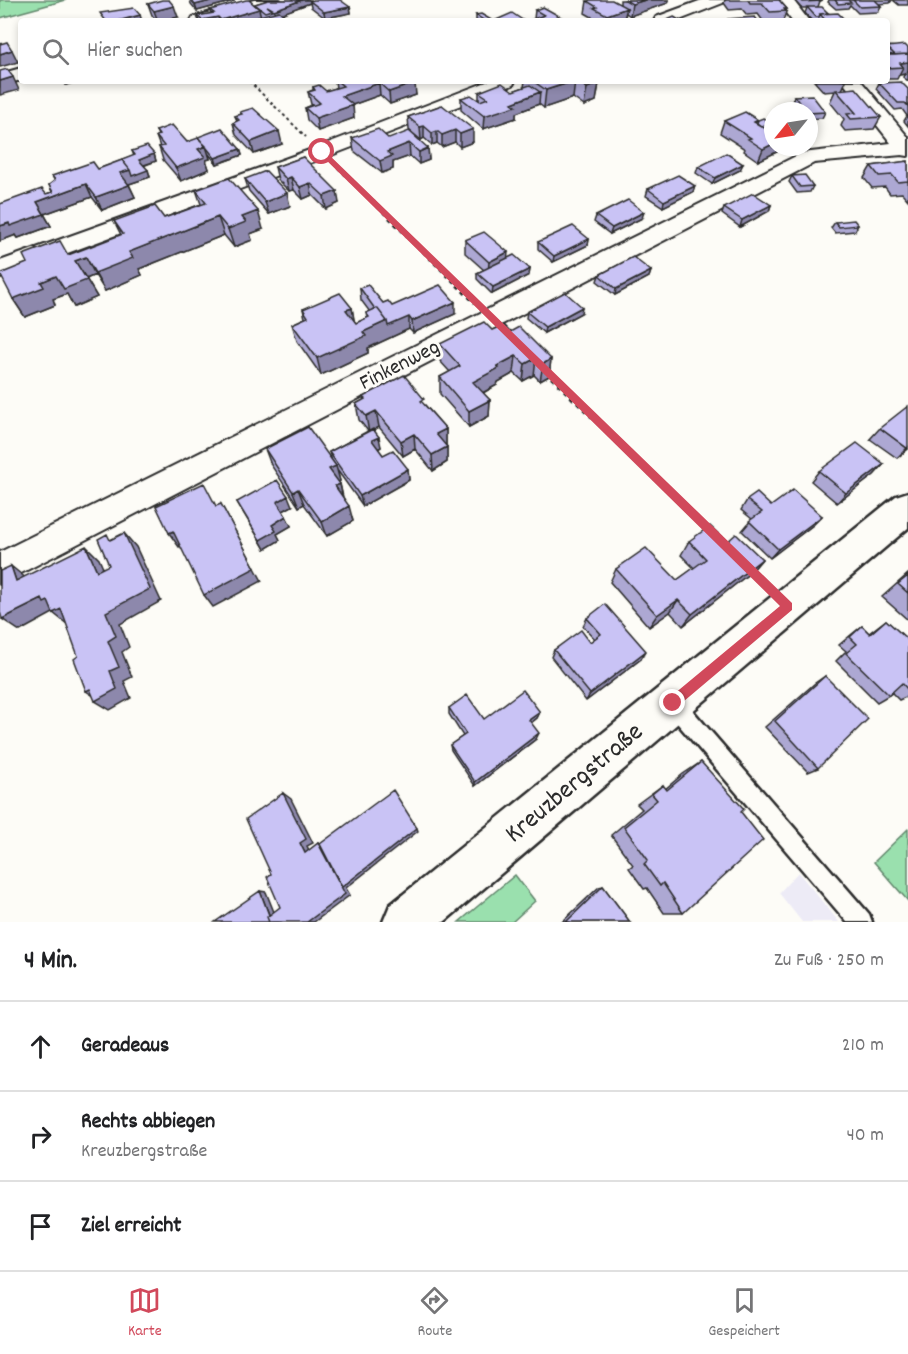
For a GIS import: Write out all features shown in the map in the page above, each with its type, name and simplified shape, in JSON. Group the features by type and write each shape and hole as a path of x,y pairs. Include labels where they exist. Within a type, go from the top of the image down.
{"street":[{"path":"209,18 272,0"},
{"path":"670,18 717,0"},
{"path":"784,0 799,18"},
{"path":"0,80 18,75"},
{"path":"0,270 322,152 498,84"},
{"path":"853,84 907,149"},
{"name":"Finkenweg","path":"0,569 809,157 907,149"},
{"name":"Kreuzbergstraße","path":"407,922 908,507"}],"lane":[{"path":"673,703 861,922"}],"path":[{"path":"252,84 492,319"},
{"path":"543,368 712,533"},
{"path":"746,566 788,607"}],"shaded area":[{"path":"798,872 839,922 802,922 779,893"}],"green space":[{"path":"0,0 66,0 0,18"},
{"path":"908,829 908,901 874,862"},
{"path":"515,875 535,901 512,922 459,922"}],"building":[{"path":"169,0 174,6 154,11 148,4"},
{"path":"191,0 214,0 195,5"},
{"path":"246,0 259,9 228,18 200,18 197,16 214,13 210,10"},
{"path":"268,0 302,0 274,10 267,6 272,10 265,12 255,4"},
{"path":"340,0 350,7 324,12 310,1"},
{"path":"612,0 627,8 607,15 594,8 597,7 587,1"},
{"path":"625,0 645,0 632,4"},
{"path":"748,0 779,0 787,9 770,12 762,3 750,3"},
{"path":"801,0 819,0 820,1 803,2"},
{"path":"835,0 848,0 851,3 838,4"},
{"path":"853,0 875,0 881,6 860,7"},
{"path":"543,7 563,18 536,18 544,15 535,10"},
{"path":"807,7 822,7 828,13 816,17"},
{"path":"134,8 140,15 129,18 104,18 100,13"},
{"path":"279,11 287,18 261,18 259,16"},
{"path":"512,13 520,18 501,18"},
{"path":"838,13 843,18 823,18 820,14"},
{"path":"481,14 488,18 480,18 476,15"},
{"path":"7,42 12,50 0,54 0,44"},
{"path":"905,45 908,48 908,54 895,55 890,47"},
{"path":"908,54 908,62 900,63 903,67 890,68 890,55"},
{"path":"7,69 13,77 0,81 0,71"},
{"path":"901,82 908,89 908,106 905,103 898,103 880,84"},
{"path":"341,84 376,84 342,96 353,105 316,118 305,108 320,103 308,92 315,90 313,87 319,85 326,91 343,86"},
{"path":"380,84 412,84 389,92"},
{"path":"503,84 513,91 530,85 540,92 512,103 516,106 484,116 461,98 471,95 480,101 488,98 479,92"},
{"path":"537,84 565,84 546,90"},
{"path":"581,84 597,84 587,88"},
{"path":"856,88 881,117 851,119 847,114 856,113 836,90"},
{"path":"812,95 817,102 799,102 794,96"},
{"path":"818,103 825,112 818,112"},
{"path":"442,105 473,129 460,134 455,130 442,135 437,131 432,133 424,126 420,127 408,117"},
{"path":"253,108 279,131 251,142 233,123 239,120 235,116 242,114 240,112"},
{"path":"745,112 758,120 754,122 764,128 764,148 748,139 751,138 724,121"},
{"path":"764,119 764,125 757,123 758,120"},
{"path":"172,125 187,142 198,138 206,146 198,149 205,157 176,168 159,147 164,146 156,136 159,135 156,131"},
{"path":"222,128 240,149 215,158 198,137"},
{"path":"378,129 389,139 409,131 428,148 419,152 409,143 387,152 392,156 380,161 352,138"},
{"path":"147,146 154,154 139,160 148,170 132,176 122,160 135,155 132,151"},
{"path":"726,153 743,164 715,178 698,167"},
{"path":"303,157 337,191 324,196 310,183 300,187 291,177 286,179 275,167"},
{"path":"122,160 130,170 120,173 129,185 96,197 86,184 37,202 44,214 10,226 9,223 0,226 0,204 42,189 46,194 53,192 49,185 55,180 52,176 93,162 98,169"},
{"path":"908,161 908,181 898,182 892,175 879,176 871,166"},
{"path":"266,171 287,193 265,202 245,179"},
{"path":"678,175 695,186 664,201 648,189"},
{"path":"805,175 813,186 800,187 792,176"},
{"path":"229,178 258,211 242,217 246,222 228,229 218,217 129,252 133,258 95,273 86,257 75,261 87,280 64,289 56,276 41,282 44,287 13,299 0,274 27,263 23,255 60,241 68,255 123,234 114,221 155,206 164,218 206,203 196,190"},
{"path":"753,193 771,205 742,220 724,208"},
{"path":"628,200 644,212 612,228 596,216"},
{"path":"854,220 858,225 839,227 835,222"},
{"path":"573,226 589,239 554,256 538,242"},
{"path":"484,232 508,252 489,262 465,240"},
{"path":"514,255 530,269 493,287 477,273"},
{"path":"633,257 651,271 616,289 599,275"},
{"path":"368,285 383,303 388,301 392,306 440,285 455,302 412,321 409,317 388,326 387,321 360,288"},
{"path":"565,292 582,307 545,327 527,312"},
{"path":"340,293 352,308 346,310 356,323 369,317 366,313 377,308 387,321 363,332 366,336 317,358 292,324 308,317 303,309"},
{"path":"484,322 492,330 503,325 510,332 519,327 551,359 543,364 536,358 525,364 516,356 497,366 499,368 473,382 490,400 469,411 440,377 460,366 440,344"},
{"path":"404,375 424,399 421,401 446,429 436,434 447,447 432,455 414,434 401,441 376,411 366,416 356,404 365,399 363,397"},
{"path":"908,406 908,447 907,448 880,428"},
{"path":"308,427 336,466 329,469 340,484 335,486 349,506 322,522 298,489 293,492 265,449"},
{"path":"373,429 379,437 372,440 383,455 393,450 408,469 360,496 329,452"},
{"path":"857,443 884,464 846,493 819,471"},
{"path":"277,480 288,496 277,502 286,516 272,525 276,531 260,540 237,502"},
{"path":"204,483 216,506 221,504 255,568 204,595 173,531 169,533 156,506"},
{"path":"793,490 822,516 778,549 749,521 762,512 747,500 757,493 771,506"},
{"path":"710,526 727,542 736,534 762,559 692,614 678,600 657,615 616,569 646,548 677,580 706,559 689,541"},
{"path":"124,533 150,589 106,612 116,636 108,641 119,667 110,671 117,689 95,701 90,689 86,691 74,659 78,656 61,609 53,613 48,601 44,603 42,599 2,619 0,571 11,566 16,581 86,546 97,571 109,565 98,539 107,534 110,540"},
{"path":"908,576 908,593 898,584"},
{"path":"605,604 646,651 590,694 554,650 581,630 590,642 601,634 587,618"},
{"path":"886,620 908,640 908,690 902,683 889,695 846,653 857,644 850,637 862,626 870,634"},
{"path":"825,676 868,719 818,768 775,721"},
{"path":"523,690 540,712 529,720 539,733 475,782 450,745 466,734 449,708 467,695 484,719"},
{"path":"701,762 744,809 741,812 763,840 683,913 663,883 660,886 644,864 648,860 624,827 657,800 652,794 663,785 667,790"},
{"path":"393,790 417,828 342,887 320,844"},
{"path":"283,793 306,839 300,843 305,853 318,843 345,894 307,922 269,922 267,917 280,907 267,877 271,874 246,819"},
{"path":"603,886 630,922 566,922"},
{"path":"260,891 269,915 267,917 269,922 215,922"}],"route":[{"path":"322,152 788,607 673,703"}]}
